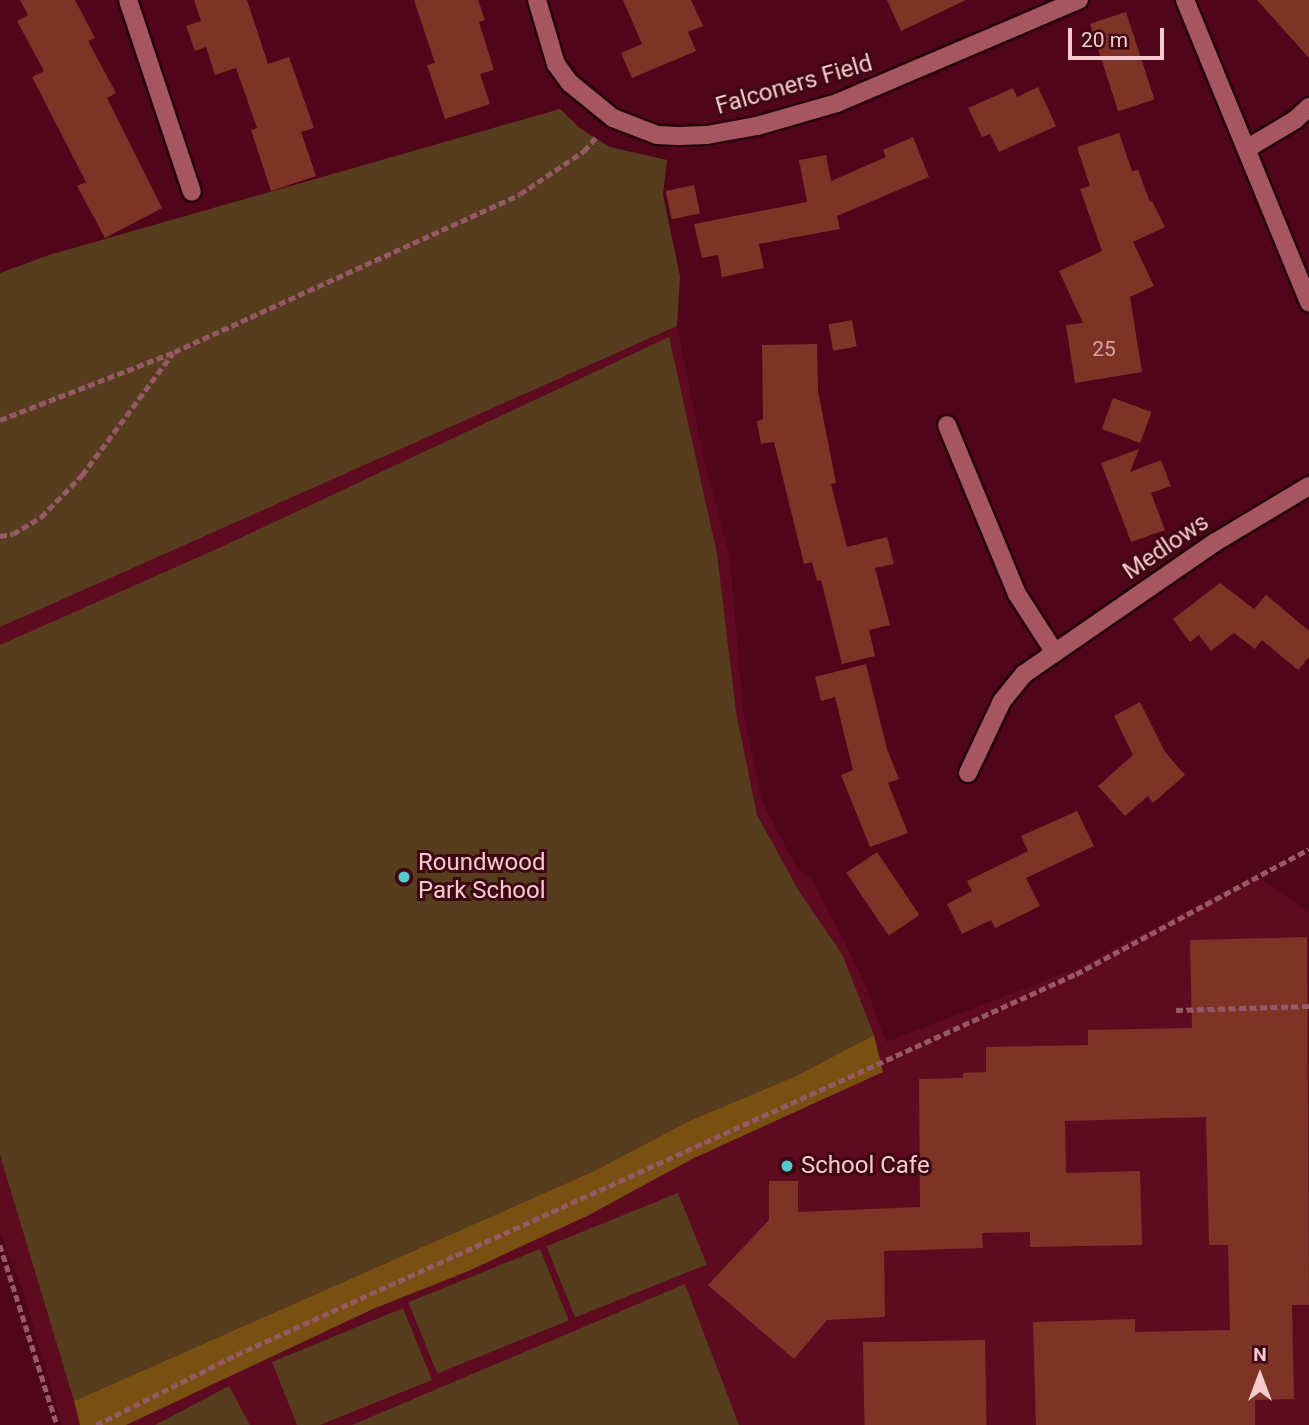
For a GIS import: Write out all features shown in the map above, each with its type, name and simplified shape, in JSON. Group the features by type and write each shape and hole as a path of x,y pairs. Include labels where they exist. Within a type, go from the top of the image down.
{"street":[{"path":"128,0 192,192"},
{"name":"Falconers Field","path":"537,0 556,64 579,92 613,118 634,128 667,136 707,135 757,126 837,103 1079,0"},
{"path":"1185,0 1248,148 1309,303"},
{"path":"1248,148 1295,120 1309,107"},
{"path":"947,425 1017,594 1055,653"},
{"name":"Medlows","path":"968,774 1002,701 1024,674 1214,543 1309,486"}],"path":[{"path":"0,420 174,352 520,194 584,151 613,118"},
{"path":"0,536 13,534 41,517 82,475 174,352"},
{"path":"96,1425 236,1355 1076,974 1309,849"},
{"path":"1176,1010 1309,1006"},
{"path":"0,1245 57,1425"}],"shaded area":[{"path":"560,109 581,129 610,147 667,160 663,195 680,276 677,326 0,627 0,273 49,255"},
{"name":"Roundwood Park School","path":"677,326 703,455 730,559 743,710 762,801 796,867 811,879 838,929 864,982 886,1042 1073,970 1256,875 1309,913 1309,1425 62,1425 25,1297 0,1232 0,626"},
{"name":"Roundwood Park School","path":"669,337 717,554 736,712 757,815 800,893 842,954 874,1035 796,1076 689,1121 594,1171 74,1401 0,1155 0,645 219,548"},
{"path":"874,1035 883,1072 694,1158 587,1216 466,1272 373,1309 126,1425 80,1425 74,1401 594,1171 689,1121 796,1076"},
{"path":"678,1193 707,1264 575,1318 546,1246"},
{"path":"540,1249 569,1320 437,1374 408,1302"},
{"path":"685,1284 739,1425 352,1425"},
{"path":"403,1308 432,1380 320,1425 297,1425 272,1362"},
{"path":"229,1386 250,1425 155,1425"}],"building":[{"path":"20,0 75,0 95,38 88,41 116,93 107,98 162,208 105,238 77,186 86,182 32,77 44,71 17,21 28,15"},
{"path":"194,0 247,0 268,64 289,57 314,128 301,132 316,176 271,191 251,130 257,128 236,68 215,75 206,47 195,51 186,26 201,21"},
{"path":"414,0 478,0 485,20 479,22 494,70 480,74 490,104 445,119 427,65 435,63"},
{"path":"623,0 691,0 703,26 688,32 696,51 632,78 621,53 642,44"},
{"path":"887,0 966,0 901,31"},
{"path":"1257,0 1309,0 1309,58"},
{"path":"1126,12 1154,99 1118,111 1090,24"},
{"path":"1038,87 1056,126 999,152 990,134 982,137 968,108 1013,88 1017,97"},
{"path":"1119,133 1132,171 1138,170 1150,202 1152,201 1165,227 1133,242 1154,286 1130,297 1142,372 1075,383 1066,325 1083,323 1059,271 1102,251 1080,189 1090,186 1077,147"},
{"path":"913,137 929,177 837,216 840,229 759,244 764,268 722,277 718,255 702,258 694,224 807,202 799,160 826,155 831,181 886,157 883,150"},
{"path":"694,185 700,213 672,219 666,191"},
{"path":"852,320 857,347 833,351 828,324"},
{"path":"817,344 818,391 836,483 831,484 847,547 887,537 894,564 875,568 890,625 869,630 875,656 842,664 821,580 817,581 812,562 804,564 774,442 761,444 757,421 763,419 762,345"},
{"path":"1113,398 1152,412 1140,443 1102,429"},
{"path":"1139,449 1130,472 1161,460 1171,486 1151,493 1165,530 1131,542 1101,463"},
{"path":"1220,583 1254,609 1266,595 1309,631 1309,657 1298,670 1262,640 1255,649 1234,633 1211,651 1199,635 1190,642 1173,619"},
{"path":"866,664 887,749 899,779 888,783 908,833 870,847 841,775 853,770 835,697 821,701 815,677"},
{"path":"1140,702 1165,752 1185,775 1153,803 1148,796 1125,816 1098,786 1133,755 1114,716"},
{"path":"1077,811 1094,846 1026,878 1040,906 995,928 991,920 962,934 947,904 972,891 967,881 1028,851 1021,836"},
{"path":"877,852 919,915 889,936 846,873"},
{"path":"1307,937 1309,1305 1292,1305 1294,1399 1255,1400 1255,1425 1036,1425 1033,1322 1135,1319 1135,1332 1230,1330 1228,1245 1209,1245 1206,1117 1065,1121 1066,1173 1140,1171 1142,1245 1030,1247 1030,1232 982,1233 983,1248 884,1251 885,1317 827,1320 794,1359 708,1285 769,1220 769,1181 798,1181 798,1212 920,1207 919,1079 963,1078 963,1073 986,1072 986,1047 1088,1045 1088,1030 1192,1028 1190,940"},
{"path":"985,1340 986,1425 864,1425 863,1342"}],"place":[{"name":"Roundwood Park School","path":"404,877"},
{"name":"School Cafe","path":"787,1166"}]}
